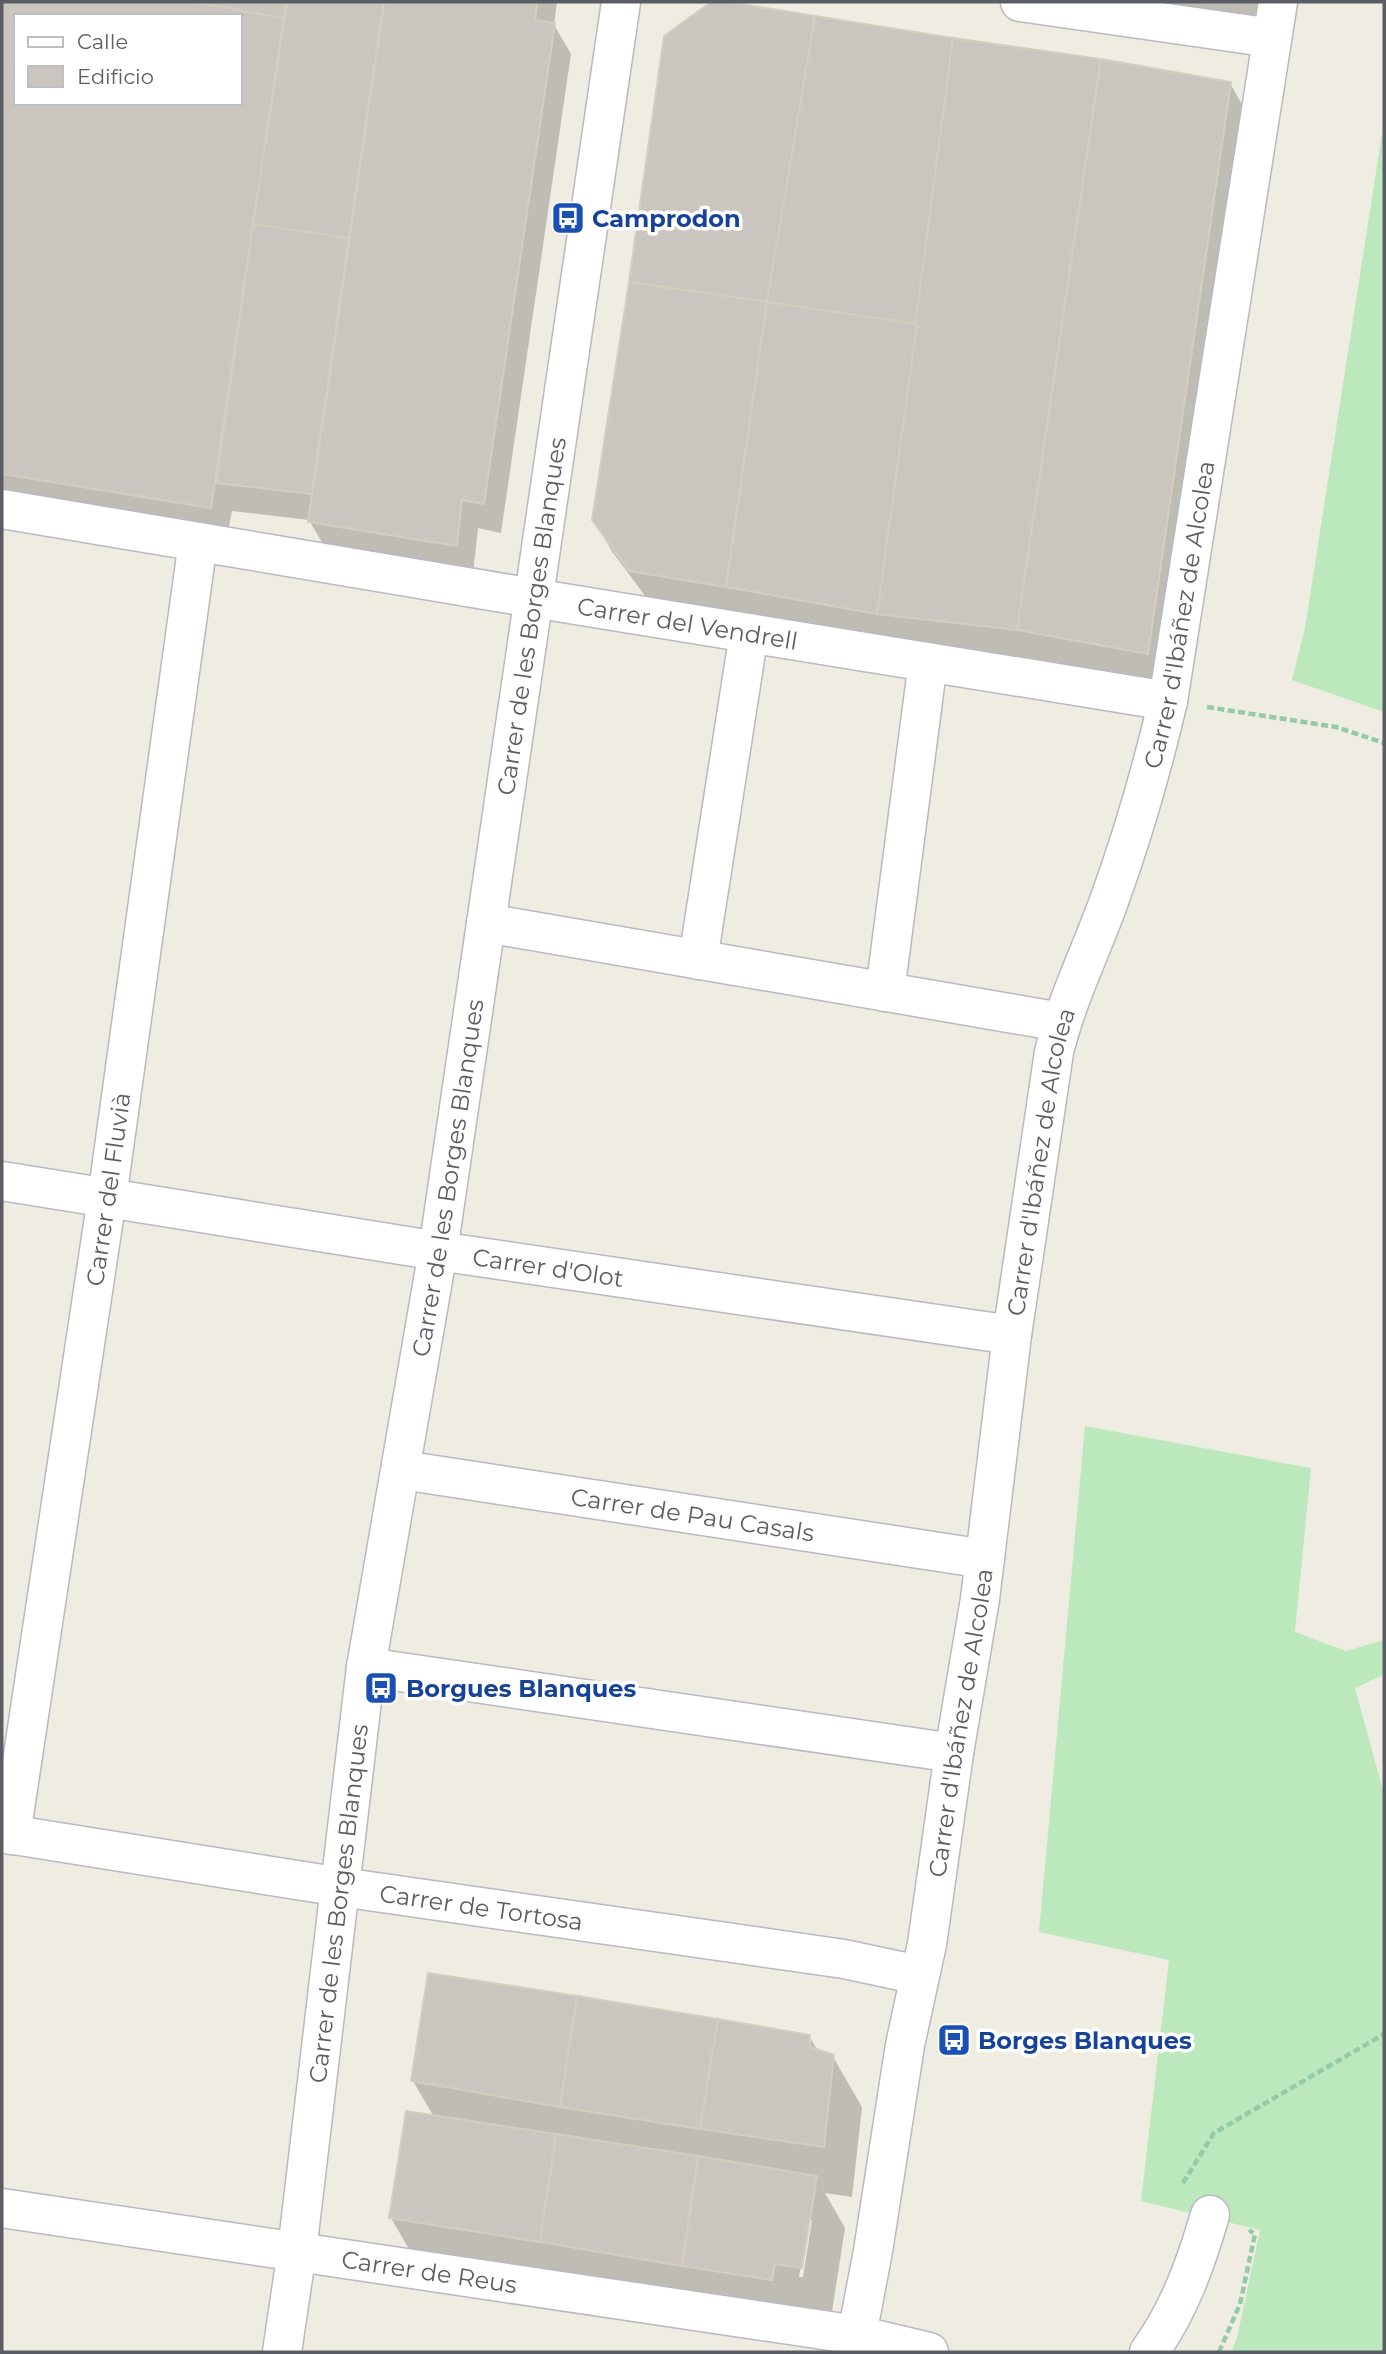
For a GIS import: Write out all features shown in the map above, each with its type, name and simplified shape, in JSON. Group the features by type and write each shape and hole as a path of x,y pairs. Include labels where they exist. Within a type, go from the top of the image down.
{"street":[{"name":"Carrer de les Borges Blanques","path":"282,2352 297,2252 366,1667 438,1251 621,2"},
{"path":"1020,2 1275,20"},
{"name":"Carrer d'Ibáñez de Alcolea","path":"871,2343 873,2251 905,2045 927,1944 985,1559 1013,1335 1054,1052 1061,1022 1085,966 1147,789 1168,701 1275,20"},
{"name":"Carrer del Vendrell","path":"2,509 1168,701"},
{"name":"Carrer del Fluvià","path":"6,1834 107,1198 198,542"},
{"path":"698,960 749,633"},
{"path":"885,992 928,662"},
{"path":"486,923 1061,1022"},
{"name":"Carrer d'Olot","path":"2,1181 438,1251 1013,1335"},
{"name":"Carrer de Pau Casals","path":"402,1471 985,1559"},
{"path":"366,1667 954,1753"},
{"name":"Carrer de Tortosa","path":"6,1834 341,1887 844,1959 919,1975"},
{"name":"Carrer de Reus","path":"2,2208 929,2352"},
{"path":"1149,2352 1172,2314 1195,2267 1210,2215"}],"path":[{"path":"1168,701 1336,727 1384,743"},
{"path":"1210,2215 1187,2208 1181,2193 1184,2178 1214,2133 1384,2034"}],"green space":[{"path":"1384,121 1384,712 1292,680 1305,628"},
{"path":"1085,1426 1311,1468 1295,1632 1346,1651 1384,1640 1384,1675 1355,1688 1384,1794 1384,2352 1231,2352 1237,2338 1260,2230 1141,2201 1169,1960 1039,1932"}],"building":[{"path":"2,2 193,2 284,18 211,508 2,474"},
{"path":"193,2 287,2 284,18"},
{"path":"287,2 384,2 349,238 253,224"},
{"path":"384,2 537,2 535,20 555,23 484,504 462,500 457,546 308,522"},
{"path":"711,2 729,2 815,16 767,302 629,282 664,36"},
{"path":"815,16 953,38 917,324 767,302"},
{"path":"953,38 1101,59 1017,630 877,614"},
{"path":"1101,59 1231,82 1148,654 1017,630"},
{"path":"253,224 349,238 312,494 216,483"},
{"path":"629,282 767,302 726,587 629,571 592,520"},
{"path":"767,302 917,324 877,614 726,587"},
{"path":"428,1973 577,1996 560,2107 411,2081"},
{"path":"577,1996 718,2019 700,2129 560,2107"},
{"path":"718,2019 810,2035 810,2047 834,2055 824,2147 700,2129"},
{"path":"406,2111 556,2134 540,2242 389,2218"},
{"path":"556,2134 698,2156 682,2266 540,2242"},
{"path":"698,2156 817,2176 802,2268 775,2264 772,2280 682,2266"}],"place":[{"name":"Camprodon","path":"568,218"},
{"name":"Borgues Blanques","path":"381,1688"},
{"name":"Borges Blanques","path":"954,2040"}]}
